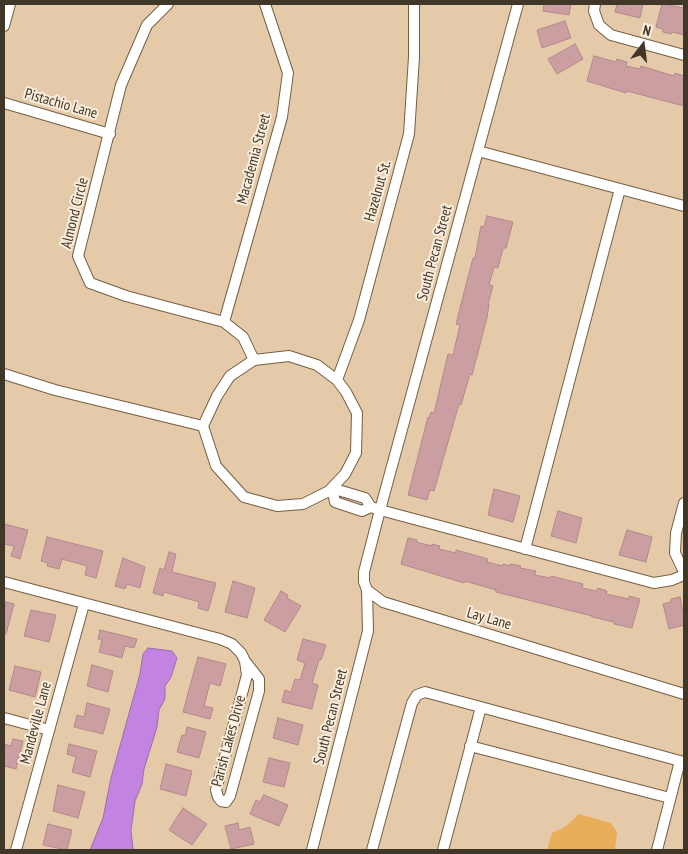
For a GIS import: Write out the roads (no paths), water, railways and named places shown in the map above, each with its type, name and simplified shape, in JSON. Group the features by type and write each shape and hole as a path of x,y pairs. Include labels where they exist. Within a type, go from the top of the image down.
{"street":[{"path":"4,26 10,4"},
{"name":"Almond Circle","path":"168,4 147,25 121,85 78,256 90,283 126,296 224,322 243,336 254,360"},
{"name":"Macademia Street","path":"224,322 282,116 288,73 265,4"},
{"name":"Hazelnut St.","path":"337,380 359,320 409,134 414,58 414,4"},
{"name":"South Pecan Street","path":"376,508 518,4"},
{"path":"595,4 594,11 599,25 611,36 684,55"},
{"name":"Pistachio Lane","path":"4,103 110,134"},
{"path":"478,151 684,206"},
{"path":"525,549 620,189"},
{"path":"331,492 345,474 356,452 357,413 337,380 317,365 289,356 254,360 230,376 217,396 203,426 216,466 244,497 278,506 303,504 338,490 365,498 376,508 654,583 672,580 684,573 675,553 676,533 684,503"},
{"path":"4,374 55,390 203,426"},
{"path":"367,590 364,582 364,572 376,508"},
{"name":"Parish Lakes Drive","path":"4,582 220,639 232,644 241,653 247,675 216,790 221,801 226,802 230,796 259,692 259,679 245,662"},
{"name":"South Pecan Street","path":"312,850 368,631 367,590"},
{"name":"Lay Lane","path":"367,590 383,602 427,617 684,694"},
{"name":"Mandeville Lane","path":"16,850 84,604"},
{"path":"372,850 412,703 417,695 425,692 682,762 670,798 657,850"},
{"path":"443,850 481,707"},
{"path":"4,718 49,730"},
{"path":"470,746 670,798"}]}
